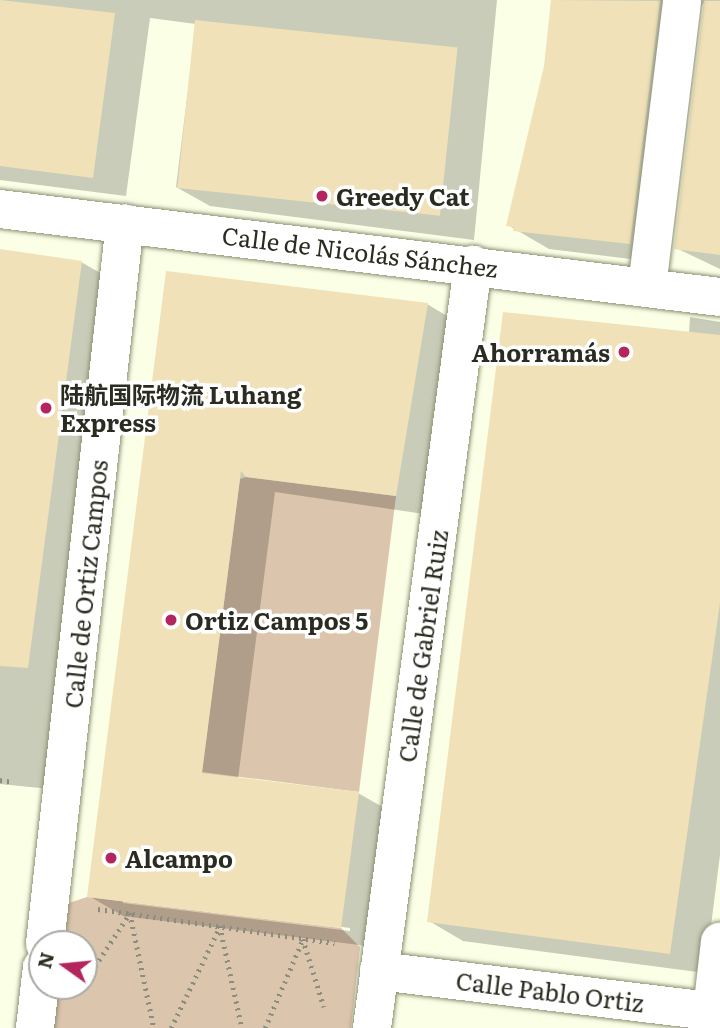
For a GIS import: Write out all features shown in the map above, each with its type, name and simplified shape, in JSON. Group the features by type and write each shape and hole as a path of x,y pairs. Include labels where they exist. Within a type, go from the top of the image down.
{"street":[{"path":"647,286 682,0"},
{"name":"Calle de Nicolás Sánchez","path":"0,209 720,297"},
{"name":"Calle de Ortiz Campos","path":"47,930 125,223"},
{"name":"Calle de Gabriel Ruiz","path":"372,1028 473,265"},
{"path":"714,1017 720,943"},
{"name":"Calle Pablo Ortiz","path":"379,971 714,1017"},
{"path":"35,1028 38,1000"}],"path":[{"path":"91,908 349,946"},
{"path":"98,962 130,913"},
{"path":"130,913 154,1028"},
{"path":"171,1028 220,926"},
{"path":"220,926 242,1028"},
{"path":"303,939 327,1015"},
{"path":"265,1028 303,939"}],"shaded area":[{"path":"246,477 396,496 359,792 202,772 240,479"},
{"path":"87,897 341,928 360,947 351,1028 49,1028 53,1000 98,1000 98,930 62,930 66,904"}],"building":[{"path":"0,0 115,13 93,178 0,166"},
{"path":"551,0 660,1 630,244 513,231 514,227 506,226 544,66"},
{"path":"704,1 720,1 720,255 674,249"},
{"path":"195,20 458,48 440,216 177,188"},
{"path":"0,249 82,261 28,668 0,666"},
{"path":"166,271 428,303 396,496 246,477 241,471 202,773 359,792 341,928 87,897"},
{"path":"503,312 720,335 720,603 670,954 427,922"}],"place":[{"name":"Greedy Cat","path":"322,196"},
{"name":"Ahorramás","path":"624,352"},
{"name":"陆航国际物流 Luhang Express","path":"46,408"},
{"name":"Ortiz Campos 5","path":"171,620"},
{"name":"Alcampo","path":"111,858"}]}
